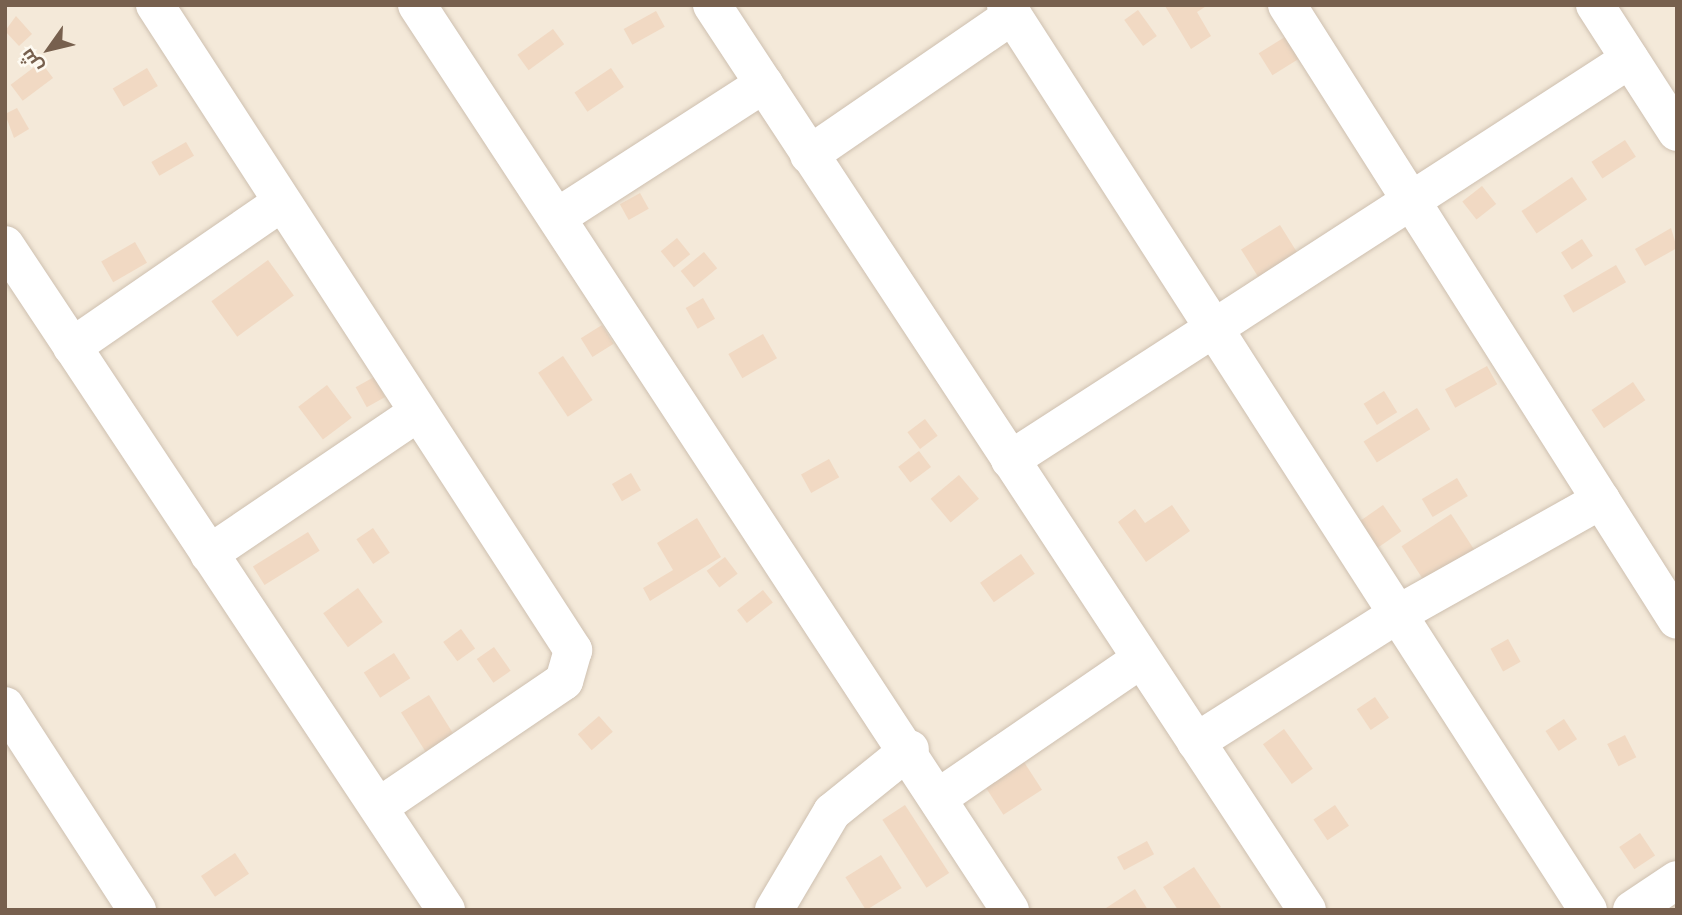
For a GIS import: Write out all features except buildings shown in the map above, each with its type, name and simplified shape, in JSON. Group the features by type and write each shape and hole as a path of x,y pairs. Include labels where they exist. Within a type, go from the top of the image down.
{"street":[{"path":"155,5 415,414 573,650 572,670 380,806"},
{"path":"417,5 941,796 1010,910"},
{"path":"712,5 1307,910"},
{"path":"1287,5 1677,620"},
{"path":"1595,5 1677,132"},
{"path":"809,155 1009,10 1588,910"},
{"path":"1010,460 1409,198 1630,59"},
{"path":"559,216 764,84"},
{"path":"72,347 281,203"},
{"path":"5,245 209,554 380,806 446,910"},
{"path":"209,554 415,414"},
{"path":"1196,742 1398,614 1601,500"},
{"path":"941,796 1142,659"},
{"path":"5,706 137,910"},
{"path":"774,910 832,812 910,749"},
{"path":"1632,910 1677,880"}],"shaded area":[{"path":"5,5 1677,5 1677,910 5,910"}]}
